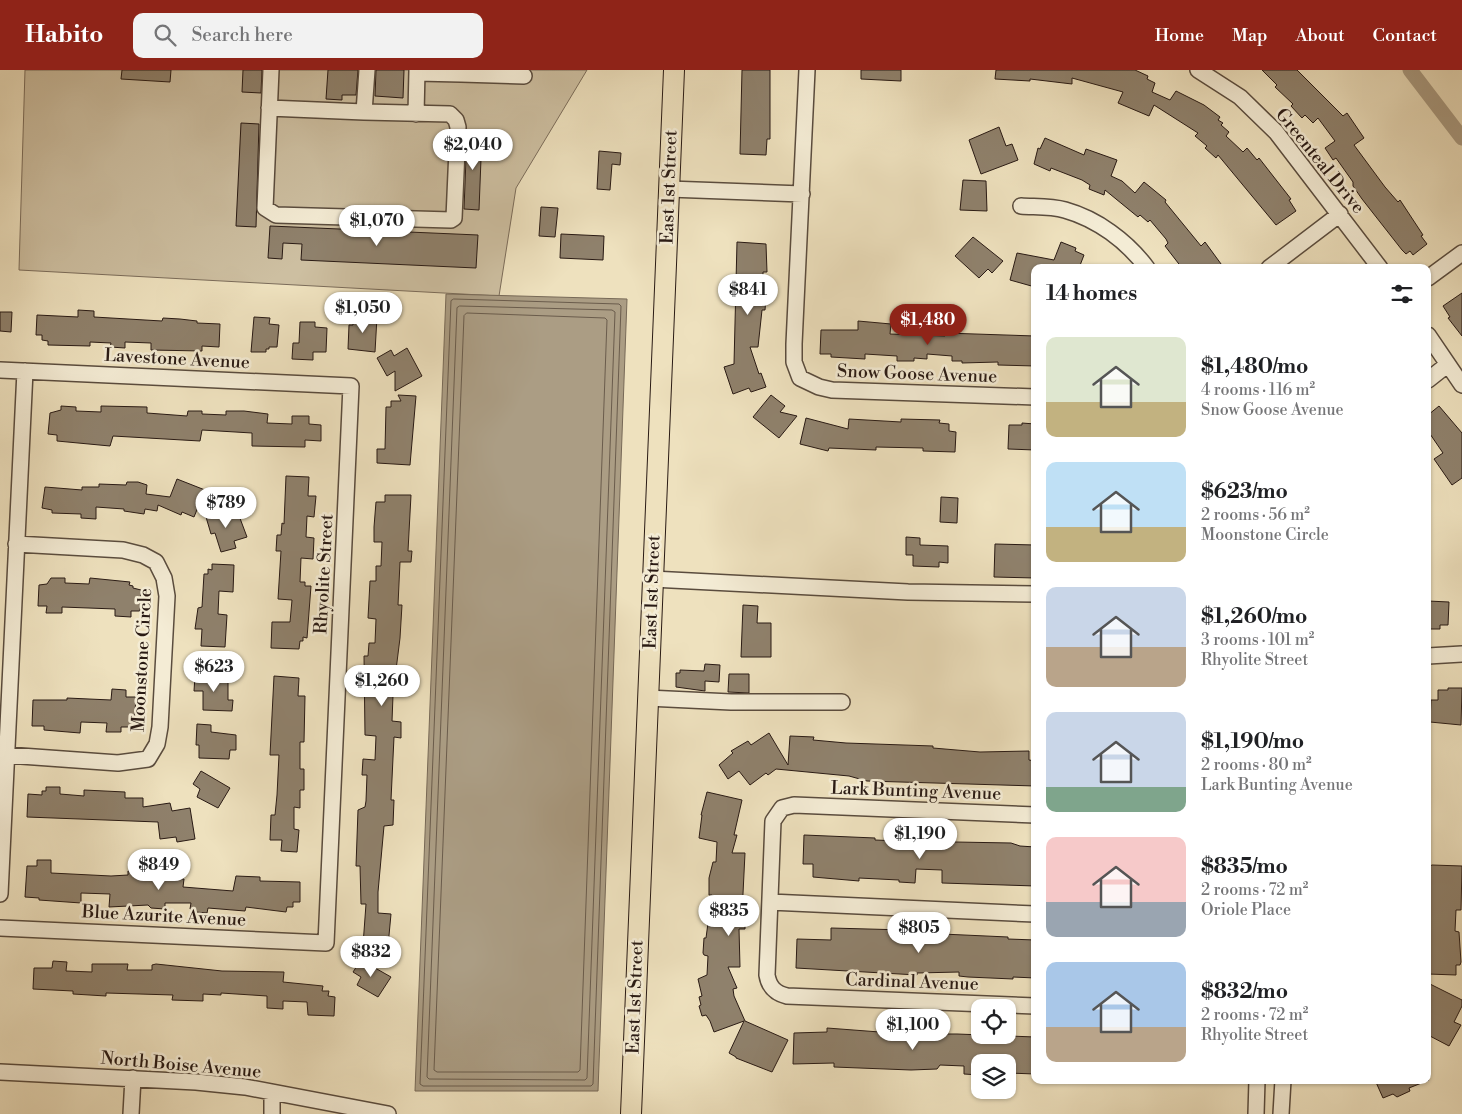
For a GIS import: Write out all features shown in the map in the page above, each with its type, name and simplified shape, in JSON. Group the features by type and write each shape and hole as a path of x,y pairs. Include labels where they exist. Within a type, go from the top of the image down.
{"main road":[{"name":"East 1st Street","path":"631,1114 674,70"}],"street":[{"path":"269,108 450,114 456,120 458,127 454,218 451,220 271,214 265,208 269,108 271,70"},
{"path":"364,112 367,70"},
{"path":"669,189 802,194 807,70"},
{"name":"Greenteal Drive","path":"1198,70 1240,97 1276,132 1377,264"},
{"path":"416,114 417,72 461,72 524,76"},
{"name":"Snow Goose Avenue","path":"802,194 794,344 794,362 800,378 819,388 832,390 1031,397"},
{"path":"1022,206 1064,210 1100,225 1135,251 1144,264"},
{"path":"1275,264 1340,214"},
{"path":"1431,276 1462,252"},
{"path":"1431,341 1462,384"},
{"path":"1431,378 1447,365"},
{"name":"Lavestone Avenue","path":"0,370 351,386"},
{"path":"0,894 6,755 6,649 16,544 25,371"},
{"name":"Rhyolite Street","path":"326,943 351,386"},
{"name":"Moonstone Circle","path":"6,755 118,763 148,759 157,744 160,727 166,631 167,596 164,578 156,562 143,554 123,550 16,544"},
{"path":"652,579 908,592 1031,594"},
{"path":"1431,656 1462,654"},
{"path":"647,698 731,702 842,702"},
{"name":"Lark Bunting Avenue","path":"770,902 774,822 782,808 794,804 1031,815"},
{"path":"770,902 1031,914"},
{"name":"Cardinal Avenue","path":"770,902 768,981 772,989 779,994 786,996 1031,1006"},
{"name":"Blue Azurite Avenue","path":"0,928 326,943"},
{"name":"North Boise Avenue","path":"0,1072 196,1082 272,1092 388,1114"},
{"path":"131,1114 133,1078"},
{"path":"1256,1114 1257,1084"},
{"path":"1281,1114 1283,1084"},
{"path":"272,1092 272,1114"}],"shaded area":[{"path":"25,70 587,70 516,188 499,296 19,270"}],"water":[{"path":"446,294 627,299 598,1091 415,1091"}],"building":[{"path":"122,70 171,70 170,82 121,79"},
{"path":"243,70 262,70 261,93 242,92"},
{"path":"328,70 358,70 356,95 342,95 342,100 326,99"},
{"path":"376,70 404,70 403,98 375,96"},
{"path":"742,70 770,70 770,139 767,139 766,155 740,154"},
{"path":"861,70 901,70 901,81 861,79"},
{"path":"996,70 1135,70 1148,76 1147,79 1155,83 1152,92 1170,100 1176,91 1204,105 1220,117 1218,120 1223,123 1221,125 1229,132 1226,136 1243,152 1247,148 1257,160 1259,158 1291,199 1289,200 1296,211 1276,225 1218,155 1216,158 1205,148 1207,146 1195,136 1198,133 1154,105 1149,116 1118,103 1123,92 1072,78 1072,84 1030,79 1030,81 995,79"},
{"path":"1262,70 1297,70 1343,116 1347,113 1364,138 1354,145 1385,187 1398,202 1400,200 1427,244 1413,255 1410,251 1406,254 1402,250 1362,199 1353,186 1353,182 1336,158 1333,160 1325,148 1335,141 1318,118 1313,123 1305,115 1302,118 1291,106 1293,104 1275,87 1277,85"},
{"path":"241,123 259,124 256,227 236,226"},
{"path":"999,127 1006,146 1012,144 1018,160 981,174 969,140"},
{"path":"467,133 482,133 479,210 464,209"},
{"path":"1045,138 1084,155 1086,149 1117,160 1111,176 1122,181 1135,193 1144,182 1166,200 1165,202 1201,246 1205,242 1221,264 1179,264 1165,246 1168,243 1166,239 1150,220 1148,222 1140,215 1138,217 1105,190 1104,195 1089,189 1090,185 1082,180 1051,168 1050,171 1034,164 1038,148 1040,149"},
{"path":"599,151 621,153 620,165 612,164 610,190 597,189"},
{"path":"963,180 986,181 987,211 960,210"},
{"path":"541,207 558,208 555,237 539,236"},
{"path":"270,226 478,235 476,268 301,260 302,244 283,243 282,259 268,258"},
{"path":"561,234 604,236 603,260 560,258"},
{"path":"973,237 1003,261 992,273 988,269 979,278 955,256"},
{"path":"737,242 766,244 767,272 763,272 763,297 766,297 765,310 762,310 758,347 750,347 759,374 761,373 766,387 751,392 749,388 733,394 724,367 734,364"},
{"path":"1061,242 1076,248 1075,251 1084,255 1081,264 1031,264 1031,286 1010,280 1017,253 1054,260"},
{"path":"1462,293 1462,336 1448,318 1450,317 1443,306"},
{"path":"78,310 94,311 94,317 162,321 163,318 220,324 219,347 202,346 202,351 151,350 151,343 125,342 125,348 110,347 111,343 90,342 90,346 48,345 48,341 42,340 42,335 36,335 37,315 78,317"},
{"path":"0,312 12,312 11,332 0,331"},
{"path":"353,316 377,317 375,352 348,349 349,325 353,325"},
{"path":"254,317 270,318 269,324 279,325 277,347 269,347 269,349 266,349 266,352 251,352"},
{"path":"858,321 891,324 890,334 945,336 945,333 1031,336 1031,366 998,365 998,362 962,363 962,361 952,361 952,356 927,354 927,359 914,358 914,361 897,361 897,356 865,354 865,359 831,357 831,354 820,354 821,330 858,330"},
{"path":"300,322 315,322 315,327 327,328 326,352 313,352 313,360 292,359 293,343 299,343"},
{"path":"407,348 422,376 395,391 395,371 387,376 377,358 391,350 394,356"},
{"path":"398,395 416,396 410,465 377,463 377,449 385,449 386,407 391,407 391,401 401,401"},
{"path":"771,395 785,406 780,412 797,416 779,438 753,417"},
{"path":"61,406 76,407 76,411 101,412 101,406 147,407 147,413 187,416 188,411 202,411 202,414 226,415 226,411 244,411 268,414 267,423 292,424 292,416 309,416 309,424 321,425 321,441 305,440 305,447 252,446 252,433 202,430 200,441 113,436 110,446 57,441 57,435 48,434 50,413 61,410"},
{"path":"1439,406 1462,433 1462,478 1452,485 1434,459 1443,453 1431,435 1431,413"},
{"path":"806,418 848,429 849,419 901,422 901,419 940,420 939,423 949,424 949,431 956,432 955,452 923,451 923,448 876,447 876,450 829,448 828,451 800,444"},
{"path":"1022,423 1031,424 1031,450 1008,449 1009,425 1022,425"},
{"path":"286,476 309,477 308,496 316,496 314,517 307,516 306,537 314,538 313,559 301,558 300,582 305,582 305,586 311,586 307,638 303,637 303,641 300,641 299,649 271,648 272,622 290,622 292,600 278,599 281,551 276,551 277,535 281,535 282,523 284,524"},
{"path":"177,479 205,490 194,517 182,512 181,515 158,505 157,511 145,509 144,514 124,511 124,509 96,507 96,519 81,518 81,514 52,513 52,510 42,508 45,487 82,490 82,487 99,487 99,484 126,485 127,482 138,482 147,485 146,494 170,497"},
{"path":"385,495 411,495 408,551 412,551 411,562 400,562 398,605 402,605 400,638 396,670 394,670 392,721 401,722 401,738 394,737 391,800 394,800 393,825 384,826 378,892 378,913 391,914 388,946 363,945 366,904 361,904 360,866 356,866 358,810 365,807 366,801 367,775 362,775 363,759 375,760 376,736 365,735 364,656 368,656 369,643 375,643 376,619 368,618 370,581 376,581 376,566 381,566 382,542 374,542 374,527 376,502 385,502"},
{"path":"941,497 958,498 957,523 940,522"},
{"path":"224,510 226,516 238,513 247,537 234,541 236,548 221,552 215,533 211,534 206,517"},
{"path":"906,537 920,538 920,545 948,546 948,563 939,562 939,567 913,566 913,555 906,555"},
{"path":"995,544 1031,545 1031,578 994,577"},
{"path":"212,564 234,565 233,592 219,591 218,614 227,615 225,647 201,646 202,629 195,629 198,608 202,607 204,574 208,574 208,569 212,570"},
{"path":"51,578 65,578 65,583 89,584 90,578 130,582 129,585 133,586 133,588 141,590 140,611 131,611 131,617 115,616 115,609 62,607 62,613 46,613 47,606 38,606 39,585 47,584"},
{"path":"1431,601 1449,602 1448,625 1440,625 1440,629 1431,629"},
{"path":"743,605 758,606 757,623 771,623 771,657 741,657"},
{"path":"705,664 720,665 719,682 705,681 705,691 676,687 676,673 680,673 680,670 704,671"},
{"path":"729,674 749,674 749,693 728,692"},
{"path":"195,676 228,677 228,700 233,700 232,711 203,710 203,691 194,691"},
{"path":"274,676 299,678 298,696 305,696 304,742 300,742 300,769 304,769 304,790 300,790 300,808 294,807 294,829 299,830 297,852 281,851 282,840 270,840 271,815 275,815 279,755 270,755"},
{"path":"1448,688 1462,688 1461,725 1431,722 1431,700 1438,700 1438,690 1448,690"},
{"path":"112,689 126,690 126,697 136,697 134,727 121,727 121,732 106,732 107,723 81,722 80,733 44,730 44,726 32,726 33,700 67,700 67,698 111,700"},
{"path":"197,724 211,725 211,732 236,735 236,750 230,750 229,759 199,758 199,745 196,745"},
{"path":"769,733 788,765 790,736 814,737 813,740 846,743 933,746 933,748 980,752 1029,751 1031,786 867,781 849,776 776,769 768,775 766,773 750,785 739,771 728,779 719,765 733,753 731,751 748,741 751,745"},
{"path":"201,771 230,788 218,808 197,797 200,789 193,784"},
{"path":"46,787 60,787 60,794 84,796 84,790 125,792 125,798 143,798 143,807 170,803 172,811 190,808 195,839 177,842 176,837 160,839 158,822 27,817 28,794 42,795 42,791 46,791"},
{"path":"707,792 742,800 734,835 737,835 732,853 745,853 742,914 745,914 745,929 739,929 740,967 728,967 737,988 733,989 734,996 745,1021 788,1040 772,1072 736,1058 729,1053 744,1021 714,1032 706,1015 702,1016 699,1006 701,1005 699,997 702,996 698,979 707,975 708,956 703,953 704,938 706,938 708,923 712,923 712,895 709,895 709,878 713,862 716,862 717,842 699,838 701,815"},
{"path":"804,835 900,841 1011,843 1031,847 1031,886 942,883 942,870 916,869 915,883 899,882 899,880 859,878 859,881 813,877 813,864 803,864"},
{"path":"37,860 51,860 51,873 111,876 128,875 128,871 140,872 139,876 184,879 183,887 233,891 236,876 260,877 260,881 300,882 300,902 293,902 293,907 287,907 286,912 246,907 245,911 208,908 207,913 195,912 195,909 190,909 191,903 165,903 165,909 151,908 148,905 109,907 110,894 81,893 81,903 39,900 39,898 25,897 27,866 37,866"},
{"path":"1431,866 1462,866 1461,910 1456,910 1455,931 1459,932 1461,962 1460,965 1456,965 1456,975 1431,974"},
{"path":"831,928 942,931 942,934 1031,940 1031,978 968,977 959,976 959,972 917,973 917,975 796,968 797,939 831,940"},
{"path":"361,960 391,977 378,997 357,985 361,977 353,972"},
{"path":"53,961 67,962 66,971 92,972 92,964 128,964 127,970 152,970 152,965 156,964 222,971 284,972 283,982 323,986 322,991 329,991 328,996 335,997 334,1016 308,1015 307,1002 283,1001 283,1009 267,1008 267,996 221,993 221,995 203,994 203,1001 172,1000 173,995 106,993 106,996 73,994 73,991 33,989 34,968 52,968"},
{"path":"1431,984 1462,1000 1462,1006 1454,1022 1461,1025 1449,1046 1431,1037"},
{"path":"827,1028 906,1034 906,1031 918,1032 919,1036 941,1037 941,1034 971,1035 971,1044 1016,1044 1016,1036 1031,1037 1031,1074 1016,1073 1016,1054 971,1054 971,1074 964,1074 964,1066 940,1065 937,1069 911,1070 834,1067 834,1063 793,1064 794,1033 827,1032"},
{"path":"1377,1084 1419,1084 1409,1088 1410,1091 1397,1097 1393,1094 1383,1098"}],"waterway":[{"path":"1410,70 1462,138"}]}
